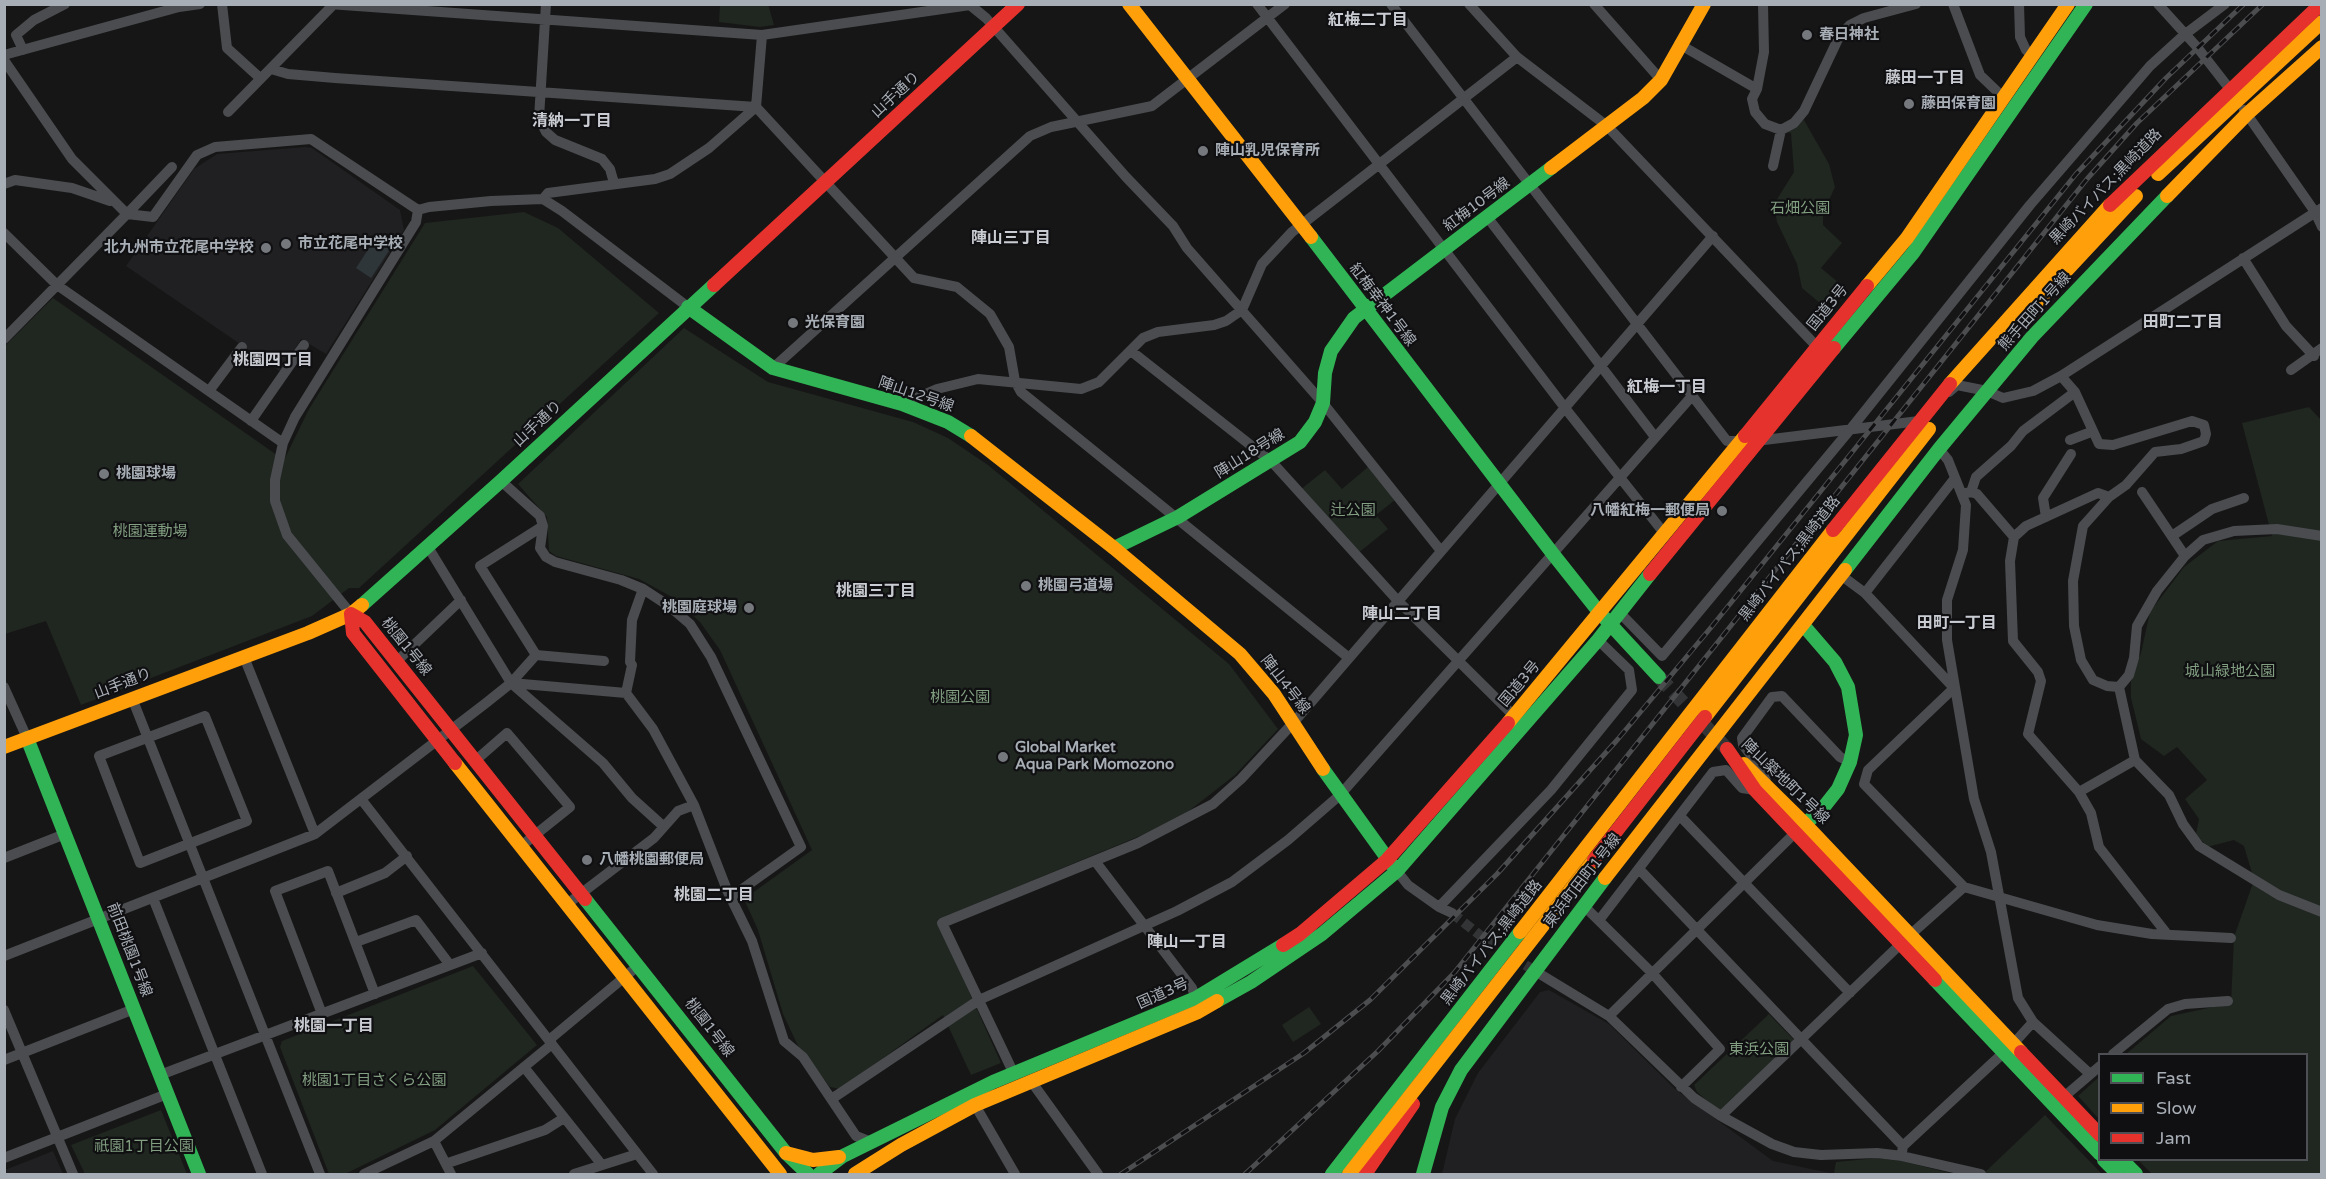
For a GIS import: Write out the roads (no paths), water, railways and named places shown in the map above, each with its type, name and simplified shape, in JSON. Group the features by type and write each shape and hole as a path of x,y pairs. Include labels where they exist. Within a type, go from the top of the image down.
{"main road":[{"name":"山手通り","path":"4,747 244,657 351,614 501,481 1018,4"},
{"name":"紅梅幸神1号線","path":"1129,4 1188,77 1553,554 1599,612 1615,618"},
{"path":"1661,80 1679,44 1704,4"},
{"name":"国道3号","path":"819,1174 843,1156 1014,1074 1196,998 1300,934 1387,860 1441,802 1514,716 1907,238 2068,4"},
{"name":"国道3号","path":"855,1174 901,1145 975,1105 1163,1028 1251,982 1322,934 1397,871 1598,640 1757,441 1828,357 1944,210 2086,4"},
{"name":"黒崎バイパス;黒崎道路","path":"1332,1174 1896,449 1982,346 2138,176 2321,4"},
{"name":"黒崎バイパス;黒崎道路","path":"1349,1174 1914,447 1991,354 2154,177 2322,22"},
{"name":"熊手田町1号線","path":"1804,627 1939,449 1987,391 2101,263 2247,114 2322,47"},
{"name":"紅梅10号線","path":"1366,310 1607,126 1661,80"},
{"name":"陣山12号線","path":"688,307 773,368 787,374 902,404 948,422 985,445 1114,548"},
{"name":"陣山18号線","path":"1114,548 1178,517 1272,462 1300,442 1315,422 1323,403 1325,373 1331,351 1354,318 1366,310"},
{"name":"陣山4号線","path":"1114,548 1240,654 1265,681 1340,795 1397,871"},
{"path":"351,614 353,633 776,1172"},
{"name":"桃園1号線","path":"351,614 365,622 786,1153 808,1174"},
{"path":"1615,618 1659,677"},
{"path":"1800,828 1823,808 1838,789 1851,762 1856,735 1848,687 1835,662 1804,627"},
{"name":"東浜町田町1号線","path":"1423,1174 1442,1107 1461,1070 1584,906 1804,627"},
{"name":"前田桃園1号線","path":"27,738 199,1174"},
{"name":"陣山築地町1号線","path":"1761,788 2059,1101 2098,1151"},
{"path":"1365,1174 1460,1032"},
{"path":"1322,1174 1412,1073"},
{"name":"陣山築地町1号線","path":"2059,1101 2098,1133"},
{"path":"786,1153 813,1160 843,1156"},
{"path":"2105,1161 2118,1174"},
{"path":"2123,1161 2136,1174"}],"street":[{"path":"23,50 16,35 34,20 65,4"},
{"path":"4,55 179,7 200,4"},
{"path":"222,4 227,48 260,78"},
{"path":"329,4 762,35 970,5 1173,226 1186,248 1323,403 1441,551"},
{"path":"546,4 539,118 546,132 555,140 602,159 610,169 614,183"},
{"path":"1257,4 1565,408 1664,533"},
{"path":"773,368 893,257 1030,136 1051,127 1075,121 1152,106 1285,4"},
{"path":"1391,4 1727,441 1757,441 1922,420 1931,416 1957,385 1987,391 2003,398 2033,391 2061,376 2318,210"},
{"path":"1469,4 1516,57 1607,126 1828,357"},
{"path":"1594,4 1661,80"},
{"path":"1763,4 1764,44 1757,89 1752,99 1755,112 1765,124 1781,130 1794,123 1804,111 1839,37 1850,25 1864,18 1916,4"},
{"path":"1953,4 1980,75 2004,98"},
{"path":"2019,4 2020,37 2026,50 2033,56"},
{"path":"2158,4 2209,61 2318,210 2322,227"},
{"path":"1615,618 1662,656 1849,431 2030,205 2150,66 2184,34 2225,4"},
{"path":"228,112 334,5"},
{"path":"543,200 548,193 655,179 670,174 709,148 756,107 762,35"},
{"path":"1679,44 1757,89"},
{"path":"902,404 961,382 978,379 1081,389 1099,382 1143,338 1158,332 1214,325 1242,310 1262,264 1301,226 1516,57"},
{"path":"4,60 72,159 127,214 153,217 197,155 215,147 311,139 418,210 491,201 543,200 562,211 688,307"},
{"path":"271,69 288,74 335,78 756,107 914,278 957,287 990,314 1009,347 1015,381 1021,392 1178,517 1349,658"},
{"path":"1773,166 1781,130"},
{"path":"4,339 172,167"},
{"path":"4,184 15,180 72,188 113,202"},
{"path":"351,614 287,536 275,501 275,480 283,443 295,417 416,222 418,210"},
{"path":"1488,218 1655,437"},
{"path":"4,233 57,285 283,443"},
{"path":"1014,1074 942,923 1138,843 1213,804 1241,779 1294,722 1713,236"},
{"path":"2243,258 2286,326 2318,352 2291,370"},
{"path":"251,421 304,345"},
{"path":"209,391 242,347"},
{"path":"1131,351 1272,462 1398,601 1514,716"},
{"path":"2061,376 2075,392 2091,432 2099,444 2113,445 2192,421 2204,425 2206,434 2204,441 2181,449 2155,452 2126,485 2109,497 2083,526 2072,607 2082,660 2093,680 2107,686 2119,687"},
{"path":"2075,392 2023,431 2004,453 1976,477 1966,493 1963,549 1947,600 1947,640 1974,799 1991,852 2018,998 2033,1022 2090,1074"},
{"path":"833,1098 979,1000 1145,926 1257,866 1340,795 1692,396"},
{"path":"2070,440 2091,432"},
{"path":"1939,449 1948,460 1955,478 1966,493 1977,494 2014,537"},
{"path":"2046,517 2043,498 2071,453"},
{"path":"1865,593 1955,478"},
{"path":"501,481 540,516 543,526 540,548 546,557 555,562 621,579 643,589 669,606 690,624 710,655 801,847 731,897"},
{"path":"2142,492 2185,556"},
{"path":"2109,497 2098,494 2026,526 2014,537 2010,561 2013,641 2038,672 2041,681 2028,734 2079,792 2091,813 2099,847 2167,934"},
{"path":"2172,536 2212,509 2244,498"},
{"path":"536,655 480,566 543,526"},
{"path":"2119,687 2129,675 2134,658 2137,626 2157,591 2185,556 2203,540 2234,531 2277,530 2322,536"},
{"path":"428,547 510,683 596,756 632,798 663,826"},
{"path":"1842,576 1865,593 1954,688"},
{"path":"626,693 632,665 630,662 632,620 643,589"},
{"path":"396,662 461,600"},
{"path":"1439,907 1551,790 1632,690 1629,670 1598,640"},
{"path":"536,655 603,661"},
{"path":"4,956 315,834 510,683 536,655"},
{"path":"244,657 315,834"},
{"path":"510,683 626,693 653,729 694,805 731,897 752,941 784,1041 803,1057 833,1098 856,1136 871,1143"},
{"path":"4,687 27,738"},
{"path":"2119,687 2135,760 2169,795 2183,824 2199,846 2279,895 2322,912"},
{"path":"1954,688 1868,770 1864,784 1964,887 2097,926 2151,934 2231,938"},
{"path":"1600,919 1713,772 1726,770 1742,788 1761,788 1762,771 1743,746 1742,738 1772,698 1782,696 1840,757 1851,762"},
{"path":"132,698 320,1174"},
{"path":"205,716 247,821 140,863 99,756 148,737 205,716"},
{"path":"476,760 507,733 570,807 520,847"},
{"path":"2079,792 2135,760"},
{"path":"361,799 653,1174"},
{"path":"566,905 654,838 678,811 694,805"},
{"path":"1680,816 1850,993"},
{"path":"1609,1016 1800,828"},
{"path":"5,856 65,834"},
{"path":"336,893 385,873 407,856"},
{"path":"1095,861 1192,988 1196,998"},
{"path":"1639,869 1802,1039 1903,1151"},
{"path":"1397,871 1408,885 1452,914"},
{"path":"322,1014 275,891 328,872 375,994"},
{"path":"1721,1116 1905,940 1964,887"},
{"path":"153,898 262,1174"},
{"path":"1584,906 1600,919 1652,973 1720,1048 1681,1087"},
{"path":"356,942 416,920 450,966"},
{"path":"160,1075 482,953"},
{"path":"364,1174 434,1141 639,965"},
{"path":"1536,971 1609,1016 1681,1087 1721,1116 1772,1144 1794,1152 1821,1155 1903,1151 1981,1174"},
{"path":"2114,1053 2168,1009 2186,1004 2228,1001"},
{"path":"4,1060 134,1009"},
{"path":"4,1010 73,1174"},
{"path":"1903,1151 2033,1022"},
{"path":"524,1066 602,1165"},
{"path":"2059,1101 2098,1068"},
{"path":"1031,1081 1098,1174"},
{"path":"4,1158 167,1094"},
{"path":"975,1105 1015,1174"},
{"path":"448,1163 544,1130 564,1118"},
{"path":"434,1141 452,1174"},
{"path":"574,1174 637,1154"},
{"path":"387,1163 392,1174"}],"tunnel":[{"path":"1659,677 1727,749"},
{"path":"1452,913 1491,944 1535,971"}],"railway":[{"path":"1121,1174 1304,1053 1370,1000 1497,874 1618,739 1713,625 2076,174 2166,78 2244,4"},
{"path":"1245,1174 1378,1051 1454,973 2087,179 2137,123 2263,4"}],"place":[{"name":"春日神社","path":"1807,35"},
{"name":"藤田保育園","path":"1909,104"},
{"name":"陣山乳児保育所","path":"1203,151"},
{"name":"市立花尾中学校","path":"286,244"},
{"name":"北九州市立花尾中学校","path":"266,248"},
{"name":"光保育園","path":"793,323"},
{"name":"桃園球場","path":"104,474"},
{"name":"八幡紅梅一郵便局","path":"1722,511"},
{"name":"桃園弓道場","path":"1026,586"},
{"name":"桃園庭球場","path":"749,608"},
{"name":"Global Market Aqua Park Momozono","path":"1003,757"},
{"name":"八幡桃園郵便局","path":"587,860"}],"district":[{"name":"紅梅二丁目","path":"1368,21"},
{"name":"藤田一丁目","path":"1925,79"},
{"name":"清納一丁目","path":"572,122"},
{"name":"陣山三丁目","path":"1011,239"},
{"name":"田町二丁目","path":"2183,323"},
{"name":"桃園四丁目","path":"273,361"},
{"name":"紅梅一丁目","path":"1667,388"},
{"name":"桃園三丁目","path":"876,592"},
{"name":"陣山二丁目","path":"1402,615"},
{"name":"田町一丁目","path":"1957,624"},
{"name":"桃園二丁目","path":"714,896"},
{"name":"陣山一丁目","path":"1187,943"},
{"name":"桃園一丁目","path":"334,1027"}],"park label":[{"name":"石畑公園","path":"1800,209"},
{"name":"辻公園","path":"1353,511"},
{"name":"桃園運動場","path":"150,532"},
{"name":"城山緑地公園","path":"2230,672"},
{"name":"桃園公園","path":"960,698"},
{"name":"東浜公園","path":"1759,1050"},
{"name":"桃園1丁目さくら公園","path":"374,1081"},
{"name":"祇園1丁目公園","path":"144,1147"}]}
